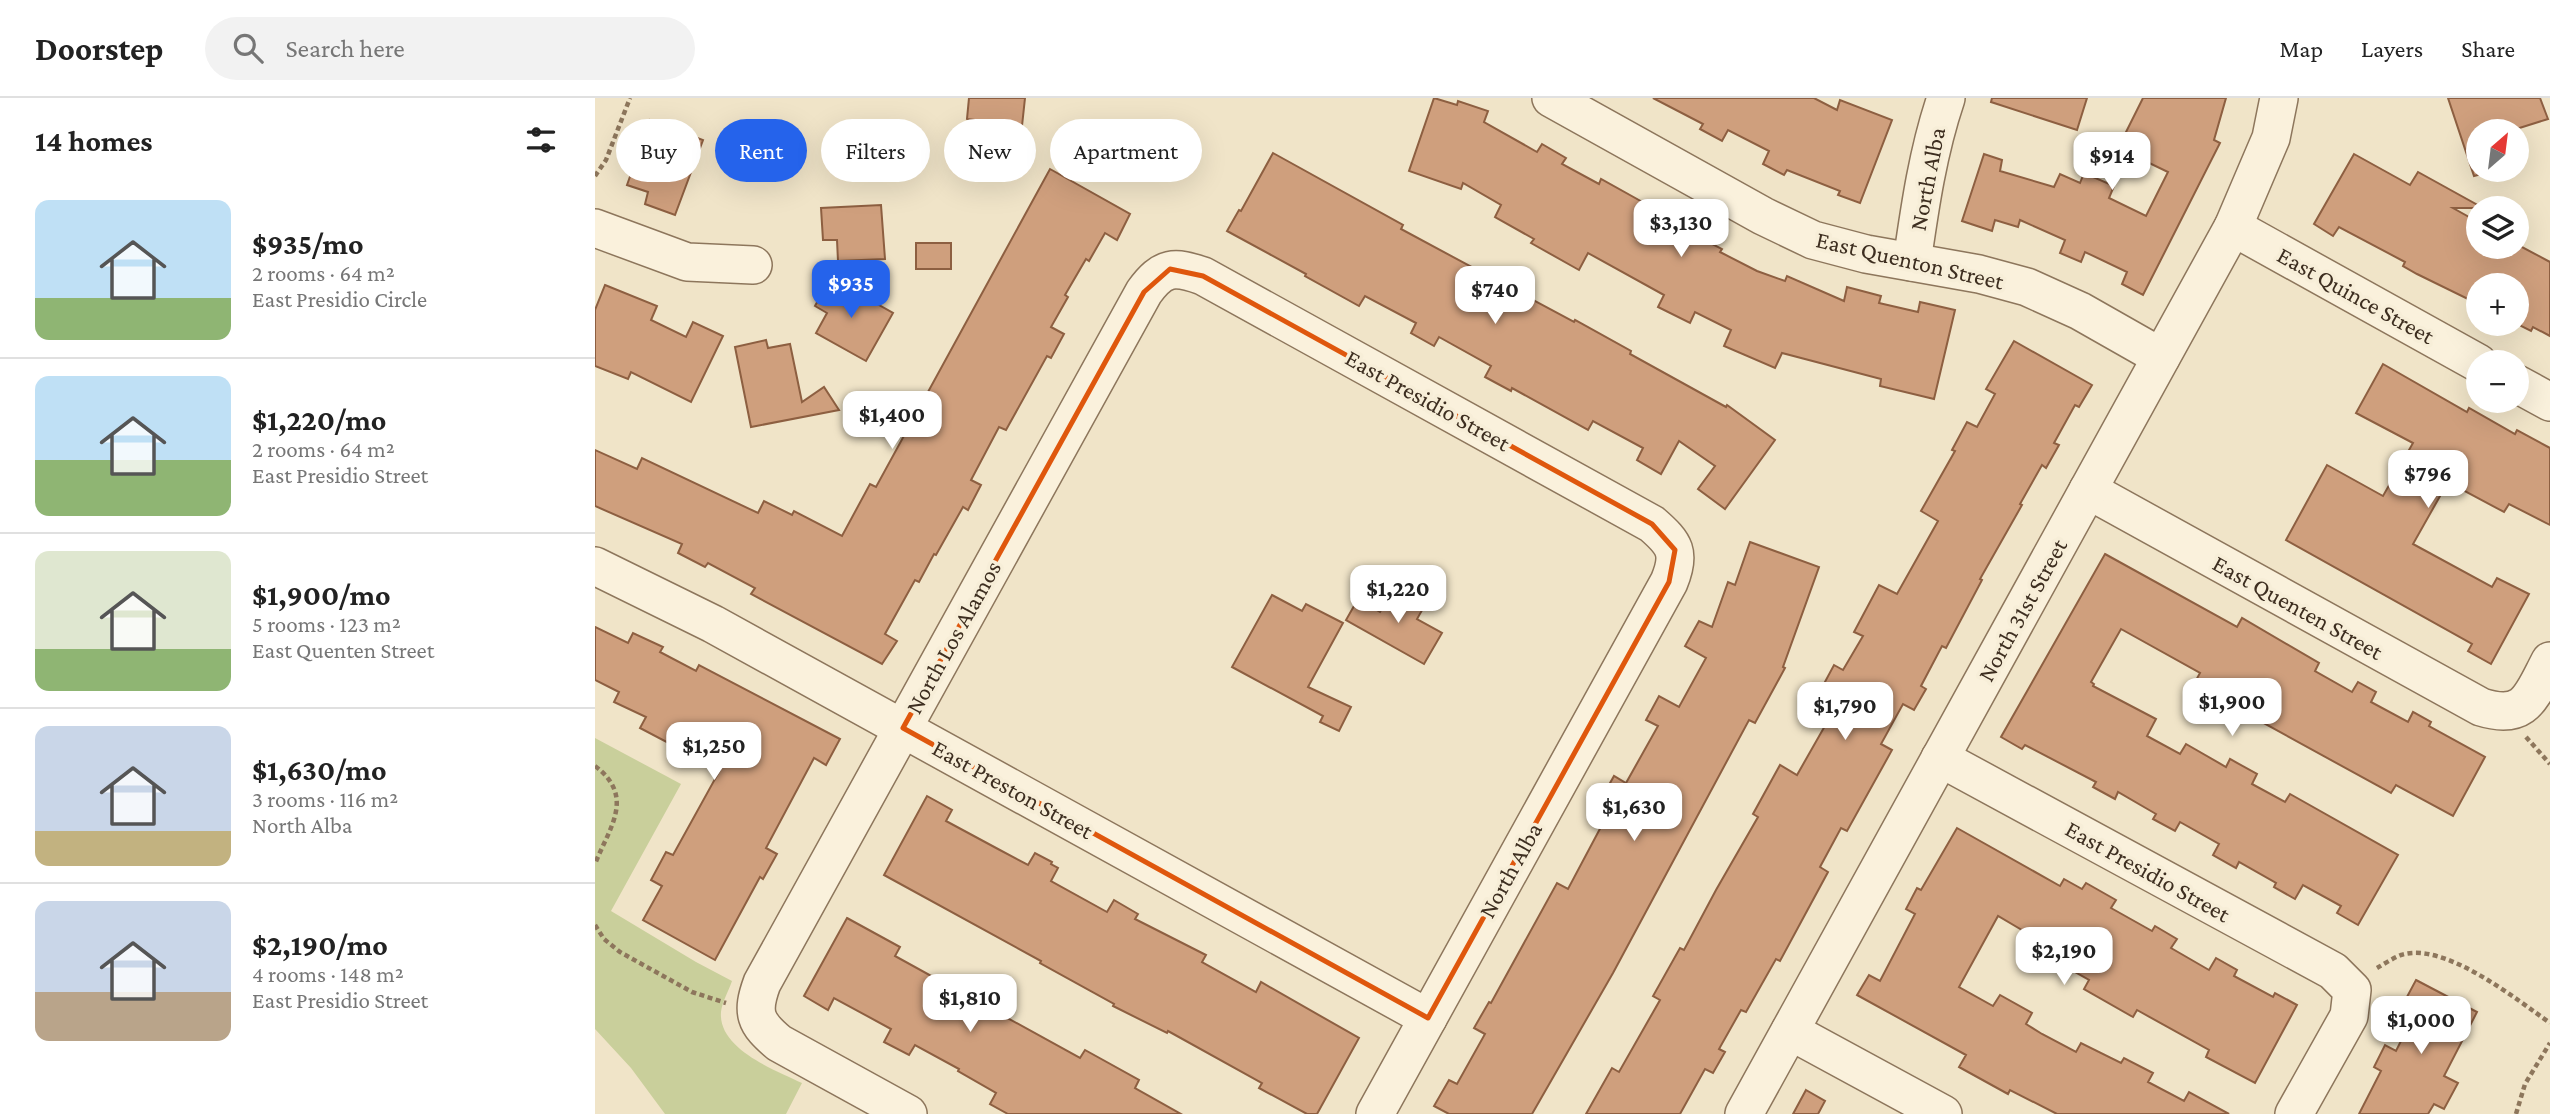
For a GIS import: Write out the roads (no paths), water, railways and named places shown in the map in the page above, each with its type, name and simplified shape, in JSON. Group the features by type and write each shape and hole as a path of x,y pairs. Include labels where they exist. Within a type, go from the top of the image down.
{"street":[{"name":"East Quenton Street","path":"1551,98 1763,216 1813,240 1866,254 1979,274 2027,287 2080,311 2161,357"},
{"name":"North Alba","path":"1912,262 1924,181 1935,130 1946,98"},
{"name":"North 31st Street","path":"1744,1114 2233,227 2271,138 2279,98"},
{"name":"East Quince Street","path":"2233,227 2466,355"},
{"path":"595,228 687,262 753,265"},
{"name":"East Presidio Street","path":"1170,269 1185,270 1203,276 1652,524 1666,536 1675,550"},
{"name":"North Los Alamos","path":"908,1114 779,1043 764,1030 756,1016 756,1000 762,983 1144,292 1155,277 1170,269"},
{"path":"2529,391 2550,402"},
{"name":"East Quenten Street","path":"2088,490 2481,708 2500,713 2519,725 2522,705 2534,691 2550,662"},
{"name":"North Alba","path":"1375,1114 1669,582 1676,566 1675,550"},
{"name":"East Preston Street","path":"595,566 713,624 1428,1018"},
{"name":"East Presidio Street","path":"1940,758 2333,971 2365,979 2349,1016 2294,1114"},
{"path":"1790,1031 1943,1114"}]}
